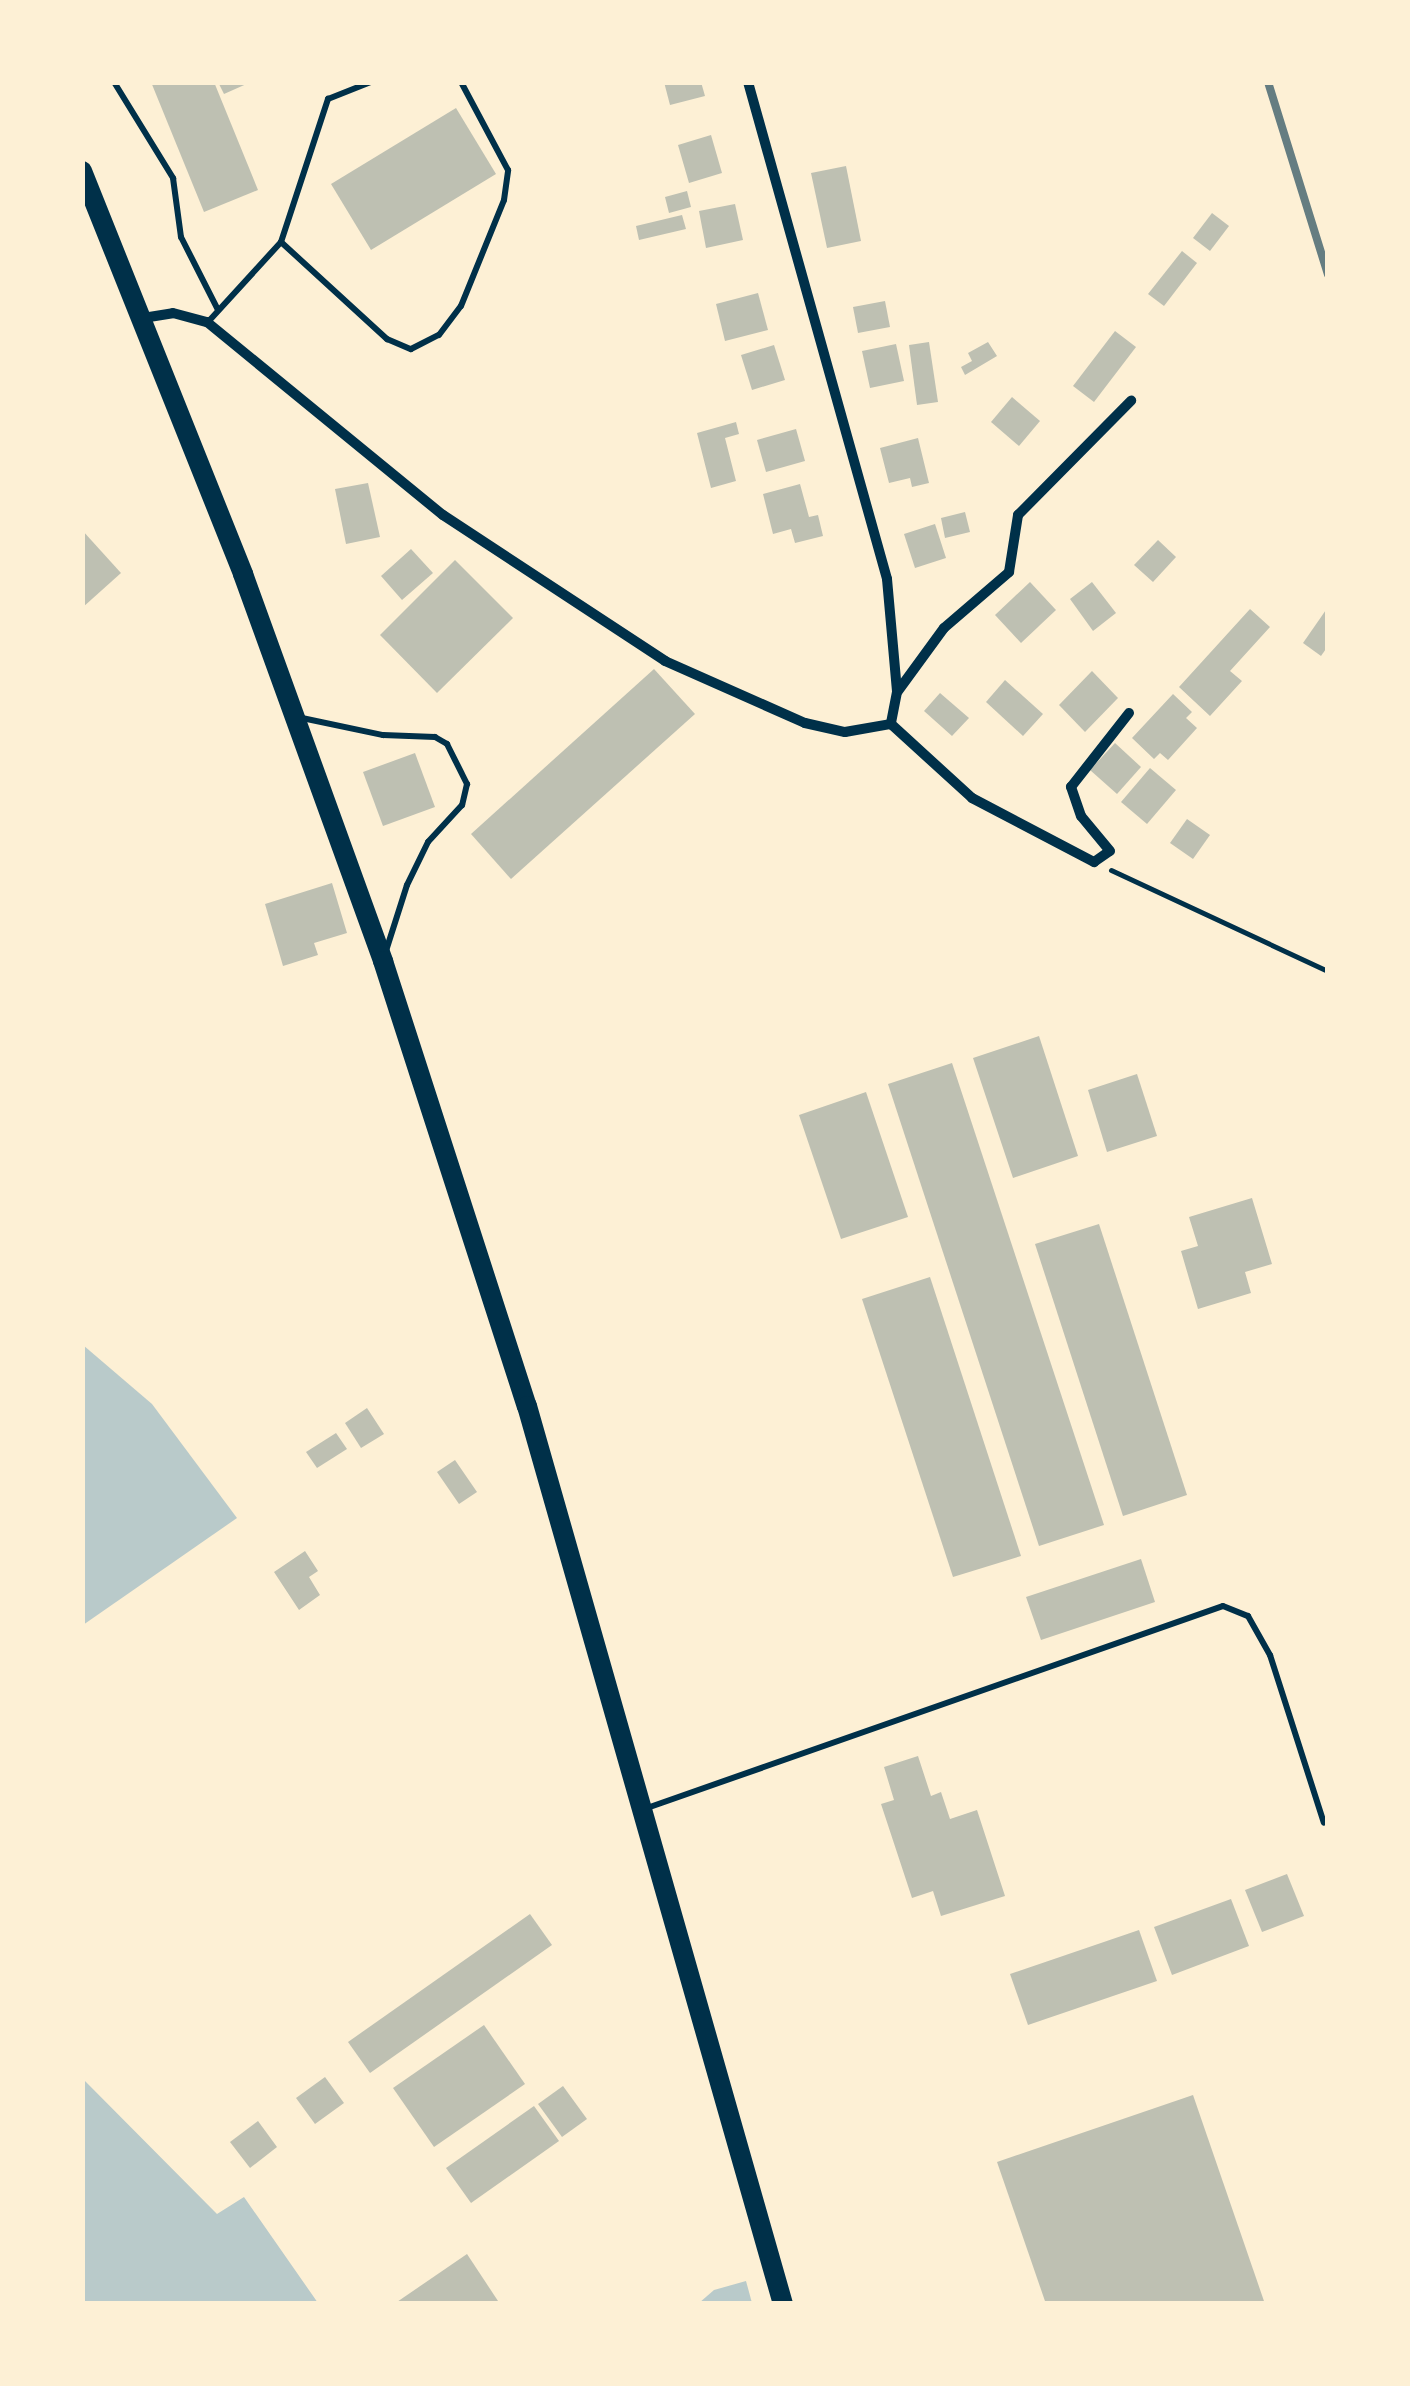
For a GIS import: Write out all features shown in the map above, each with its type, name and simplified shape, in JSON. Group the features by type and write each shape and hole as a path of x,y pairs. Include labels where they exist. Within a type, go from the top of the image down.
{"main road":[{"path":"82,171 143,318 295,716 383,961 527,1406 646,1808 783,2304"}],"street":[{"path":"748,82 887,579 897,692 890,724"},
{"path":"143,318 173,313 207,322 443,515 664,661 805,723 845,732 890,724"},
{"path":"897,692 944,628 1009,572 1018,515 1131,402"},
{"path":"890,724 972,798 1094,862 1110,851 1081,816 1071,787 1130,713"}],"lane":[{"path":"114,82 173,178 181,237 218,310"},
{"path":"207,322 280,242 308,146 328,98 371,82"},
{"path":"280,242 387,339 411,349 439,336 461,306 504,200 508,170 461,82"},
{"path":"295,716 384,735 435,737 447,744 467,784 462,805 428,842 409,881 383,961"},
{"path":"646,1808 1223,1606 1248,1616 1270,1656 1324,1823"}],"path":[{"path":"1094,862 1328,971"}],"shaded area":[{"path":"83,1345 152,1404 237,1518 83,1625"},
{"path":"83,2079 217,2214 244,2197 318,2303 83,2303"},
{"path":"746,2281 752,2303 699,2303 714,2290"}],"building":[{"path":"151,82 214,82 258,190 204,212"},
{"path":"218,82 251,82 224,94"},
{"path":"664,82 701,82 705,96 670,105"},
{"path":"456,108 496,174 371,250 331,184"},
{"path":"711,135 722,173 689,183 678,145"},
{"path":"846,166 861,241 827,248 811,173"},
{"path":"687,191 691,207 669,213 665,197"},
{"path":"735,204 743,240 706,248 699,211"},
{"path":"1212,213 1229,226 1210,251 1193,238"},
{"path":"682,215 686,229 639,240 636,226"},
{"path":"1182,251 1197,263 1164,306 1148,294"},
{"path":"758,293 768,330 725,341 716,304"},
{"path":"885,301 890,327 858,333 853,307"},
{"path":"1115,331 1136,347 1094,402 1073,386"},
{"path":"929,342 938,402 917,405 909,345"},
{"path":"988,342 997,356 965,375 961,367 972,361 968,353"},
{"path":"896,344 904,381 870,388 862,351"},
{"path":"774,345 785,380 752,390 741,355"},
{"path":"1012,397 1040,421 1019,446 991,422"},
{"path":"736,422 739,434 725,438 736,481 711,488 697,433"},
{"path":"796,429 805,461 766,472 757,440"},
{"path":"918,438 929,483 912,487 910,478 889,483 880,448"},
{"path":"368,483 380,537 346,544 335,489"},
{"path":"800,484 809,517 818,515 823,536 795,543 791,529 773,534 763,494"},
{"path":"965,512 970,532 945,538 941,518"},
{"path":"935,524 946,558 915,568 904,534"},
{"path":"82,530 121,573 82,608"},
{"path":"1158,540 1176,557 1153,582 1134,565"},
{"path":"411,549 433,573 402,600 381,576"},
{"path":"455,560 513,618 437,693 380,635"},
{"path":"1030,582 1056,610 1021,643 995,615"},
{"path":"1092,582 1116,613 1093,631 1070,599"},
{"path":"1328,607 1328,646 1321,656 1303,643"},
{"path":"1250,609 1270,627 1230,671 1242,681 1210,716 1179,687"},
{"path":"654,669 695,714 511,879 471,834"},
{"path":"1092,671 1118,698 1085,732 1059,705"},
{"path":"1005,680 1043,714 1023,736 986,702"},
{"path":"940,693 969,718 952,736 924,711"},
{"path":"1173,694 1192,712 1186,718 1197,728 1168,760 1160,753 1154,759 1132,738"},
{"path":"1115,743 1141,767 1117,794 1090,770"},
{"path":"415,753 435,807 383,826 363,772"},
{"path":"1150,768 1176,790 1147,824 1121,802"},
{"path":"1187,819 1210,835 1193,859 1170,843"},
{"path":"332,883 347,933 314,943 318,955 283,966 265,904"},
{"path":"1039,1036 1078,1156 1013,1178 973,1058"},
{"path":"952,1063 1104,1525 1039,1546 888,1084"},
{"path":"1137,1074 1157,1136 1107,1152 1088,1090"},
{"path":"866,1092 908,1217 841,1239 799,1115"},
{"path":"1252,1198 1272,1264 1245,1272 1251,1293 1198,1309 1181,1251 1198,1246 1189,1217"},
{"path":"1099,1224 1187,1495 1123,1516 1035,1244"},
{"path":"930,1277 1021,1556 953,1577 862,1299"},
{"path":"367,1408 384,1434 361,1448 345,1423"},
{"path":"336,1433 347,1449 317,1468 306,1452"},
{"path":"455,1460 477,1492 459,1504 437,1472"},
{"path":"305,1551 318,1571 309,1577 320,1595 299,1610 274,1572"},
{"path":"1141,1559 1155,1602 1041,1640 1026,1597"},
{"path":"918,1756 931,1796 941,1792 950,1819 977,1810 1005,1896 941,1916 933,1891 912,1898 881,1804 894,1800 884,1767"},
{"path":"1287,1874 1304,1916 1262,1932 1245,1890"},
{"path":"1231,1899 1249,1946 1172,1975 1154,1927"},
{"path":"530,1914 552,1945 370,2073 348,2042"},
{"path":"1139,1930 1157,1981 1028,2025 1010,1974"},
{"path":"484,2025 525,2084 434,2147 393,2088"},
{"path":"325,2077 344,2103 315,2124 296,2098"},
{"path":"563,2086 587,2119 562,2137 538,2104"},
{"path":"1193,2095 1265,2304 1046,2304 997,2162"},
{"path":"534,2106 559,2141 471,2203 446,2168"},
{"path":"258,2121 277,2147 250,2168 230,2142"},
{"path":"467,2254 500,2304 394,2304"}],"railway":[{"path":"1268,82 1328,275"}]}
